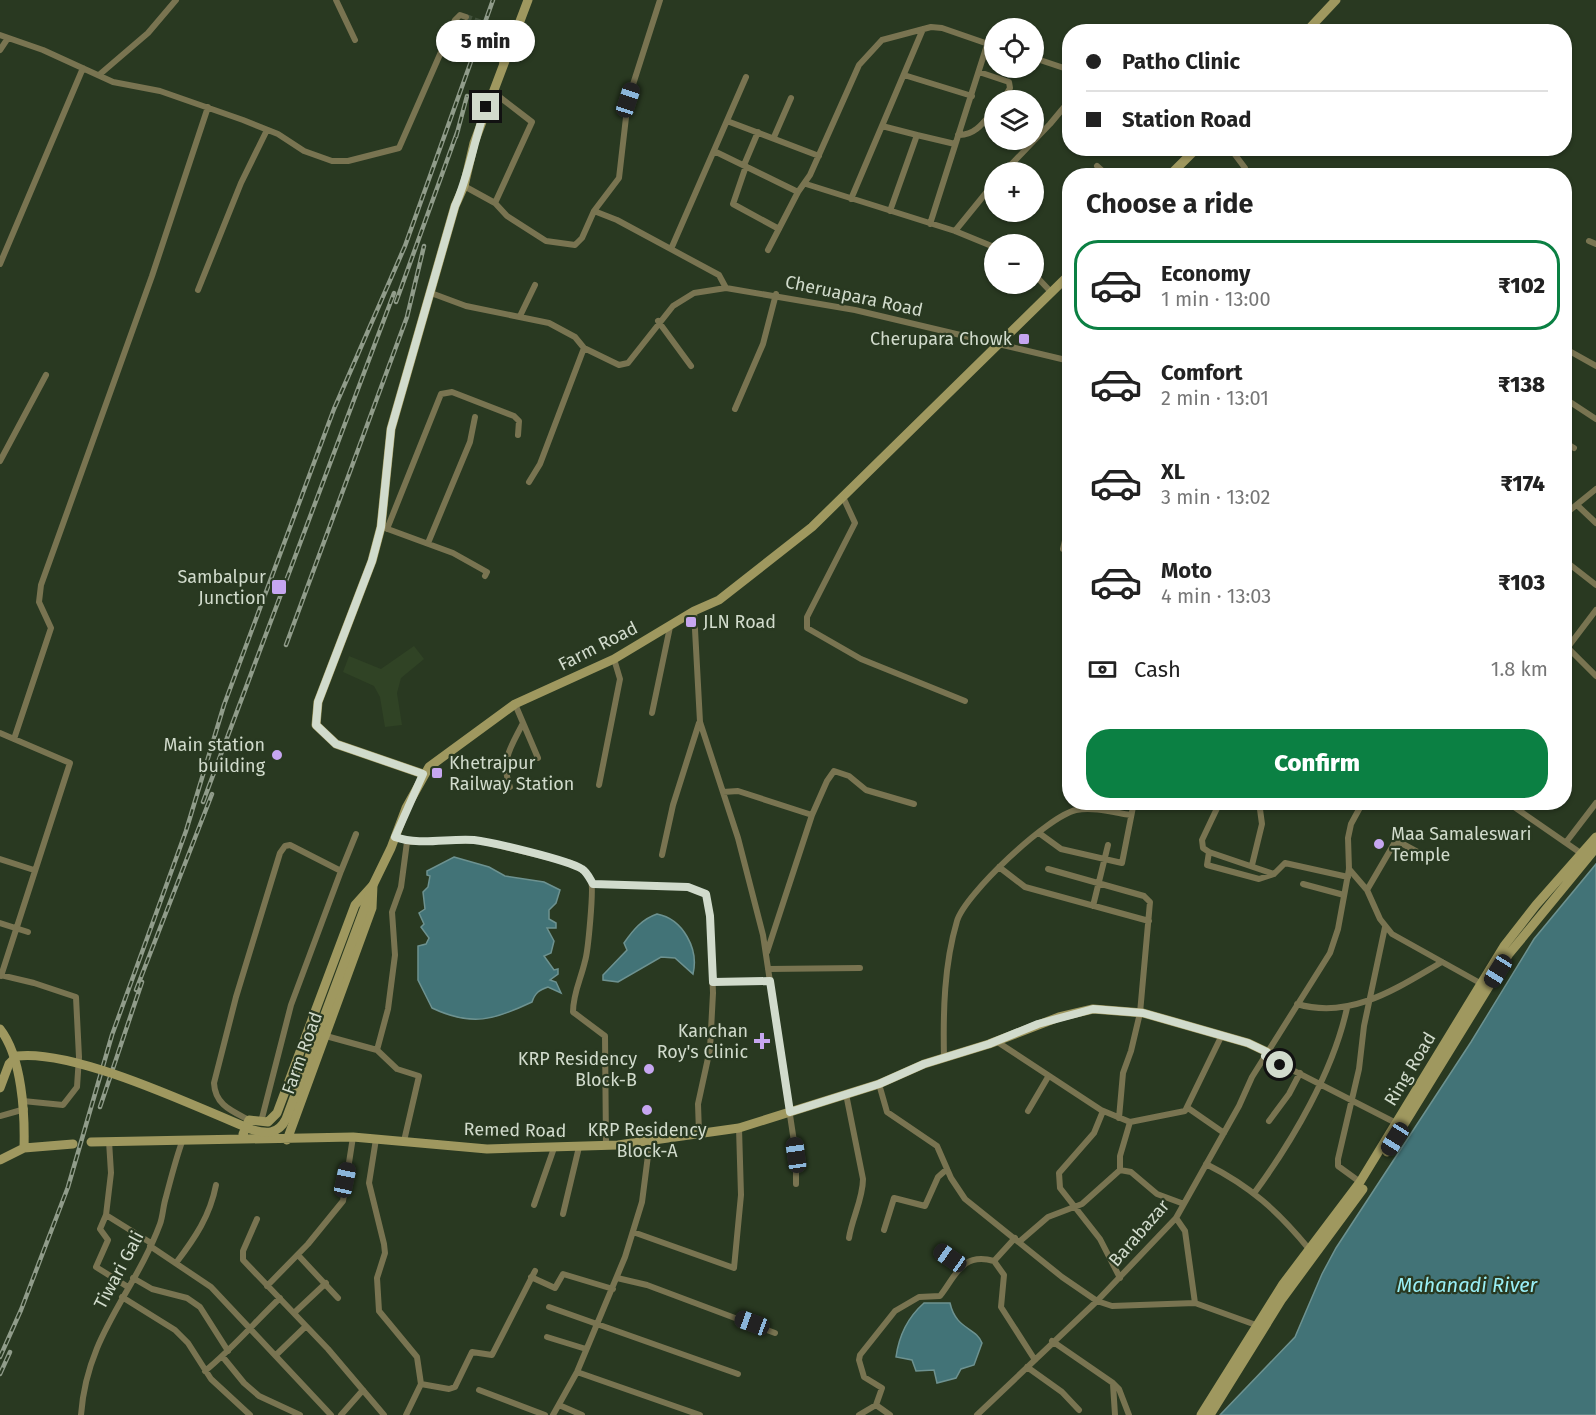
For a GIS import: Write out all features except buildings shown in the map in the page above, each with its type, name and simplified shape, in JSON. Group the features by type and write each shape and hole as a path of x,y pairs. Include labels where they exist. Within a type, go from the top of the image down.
{"street":[{"path":"336,0 355,40"},
{"path":"384,528 391,429 455,206 464,186 474,143 528,0"},
{"path":"464,186 495,203 507,216 546,242 575,245 582,238 594,211 619,178 628,100 660,0"},
{"path":"99,75 148,33 175,1"},
{"path":"1313,24 1333,3"},
{"path":"0,35 113,82 160,91 208,107 267,130 304,151 332,161 348,161 399,148 455,20 460,15 466,17"},
{"path":"492,27 506,32 502,44 502,64"},
{"path":"768,250 798,192 806,184 860,65 873,47 882,40 923,29 942,28 984,43"},
{"path":"851,199 923,29"},
{"path":"0,50 8,38"},
{"path":"930,224 984,61"},
{"path":"1044,61 1062,67"},
{"path":"0,264 83,68"},
{"path":"979,72 1009,82 1010,90"},
{"path":"904,75 972,96"},
{"path":"671,249 746,77"},
{"path":"492,92 532,122 495,203"},
{"path":"774,137 791,98"},
{"path":"14,739 51,628 39,602 42,585 152,276 208,107"},
{"path":"1014,162 1062,109"},
{"path":"727,121 819,156"},
{"path":"958,135 968,135 984,121"},
{"path":"882,126 955,144"},
{"path":"198,290 240,183 267,130"},
{"path":"758,132 733,204 779,229"},
{"path":"890,211 917,135"},
{"path":"714,151 798,192"},
{"path":"1176,168 1187,156"},
{"path":"806,184 955,231 984,243"},
{"path":"955,231 984,195"},
{"path":"594,211 617,220 719,275 726,288"},
{"name":"Farm Road","path":"287,1140 372,908 373,885 423,774 515,704 614,659 694,611 719,600 812,527 1062,282"},
{"path":"520,316 535,285"},
{"path":"1044,285 1051,292"},
{"name":"Cheruapara Road","path":"431,293 466,306 520,316 558,327 575,337 584,348 619,365 628,363 658,321 673,306 694,293 726,288 776,294 1000,342 1062,359"},
{"path":"735,410 763,344 776,294"},
{"path":"658,321 691,366"},
{"path":"529,482 540,464 584,348"},
{"path":"1572,352 1596,366"},
{"path":"0,461 46,375"},
{"path":"423,774 336,744 316,725 318,702 384,528 441,394 452,392 514,416 519,421 518,435"},
{"path":"1572,403 1596,419"},
{"path":"428,543 470,442 475,417"},
{"path":"1572,509 1596,489"},
{"path":"843,497 855,523 807,618 807,628 861,659 965,701"},
{"path":"1577,505 1596,523"},
{"path":"384,528 462,558 487,572 485,576"},
{"path":"1572,566 1596,585"},
{"path":"1572,639 1596,610"},
{"path":"694,611 700,722 752,888 766,953 796,1155 796,1184"},
{"path":"652,713 670,627"},
{"path":"1572,652 1596,676"},
{"path":"599,785 620,679 614,659"},
{"path":"515,704 538,758"},
{"path":"662,855 673,806 700,722"},
{"path":"510,787 504,770 507,757 523,723"},
{"path":"0,733 70,763 1,975 75,997 79,1057 76,1087 63,1105 24,1105 0,1116"},
{"path":"766,953 812,815 826,781 834,771 849,776 866,790 914,804"},
{"path":"723,792 738,791 812,815"},
{"path":"1567,841 1596,803"},
{"path":"944,1058 945,991 957,919 970,898 999,867 1039,833 1074,810"},
{"path":"1104,810 1130,814"},
{"path":"1039,833 1061,849 1103,861 1122,863 1131,810"},
{"path":"1216,810 1202,840 1203,848 1274,874"},
{"path":"1252,865 1262,824 1259,810"},
{"name":"Barabazar","path":"977,1415 1052,1341 1097,1301 1176,1218 1266,1054 1330,953 1338,929 1348,877 1348,838 1359,810"},
{"path":"1519,810 1567,841 1582,854"},
{"path":"261,1122 291,1005 340,871 356,834"},
{"path":"395,837 407,842 460,840 500,845 571,863 585,870 593,884 586,961 574,997 573,1012 605,1036 606,1146"},
{"name":"Ring Road","path":"1210,1415 1309,1249 1360,1182 1504,946 1536,904 1596,837"},
{"path":"377,1050 388,1009 395,955 392,912 401,887 407,842"},
{"path":"1367,890 1395,842 1425,856"},
{"path":"340,871 290,845 285,846 280,853 236,998 214,1083 216,1096 220,1102 249,1120 261,1122 272,1120 278,1113 355,905 373,885"},
{"path":"1093,906 1108,845"},
{"name":"Ring Road","path":"1201,1415 1256,1325 1356,1200 1509,954 1596,848"},
{"path":"1209,852 1206,862 1211,867 1252,878 1264,879 1274,874 1285,863 1348,877"},
{"path":"0,859 34,870"},
{"path":"999,867 1025,887 1149,921"},
{"path":"1048,869 1098,881 1148,898 1150,902 1140,1013 1123,1073 1119,1118"},
{"path":"1349,869 1367,890 1385,927 1392,934 1480,983"},
{"path":"593,884 688,887 706,894 710,916 713,982 710,1049 698,1104 699,1133"},
{"path":"1303,884 1344,895"},
{"path":"0,1088 9,1064 17,1056 28,1055 70,1061 129,1081 250,1129 264,1133 278,1130 286,1119 373,885"},
{"path":"0,923 28,932"},
{"path":"1360,1182 1338,1166 1385,927"},
{"path":"1297,1004 1325,1010 1347,1008 1370,1002 1442,962"},
{"path":"768,969 860,969"},
{"path":"713,982 770,981"},
{"path":"1255,1192 1288,1145 1335,1051 1347,1008"},
{"name":"Remed Road","path":"91,1142 353,1137 486,1149 606,1146 739,1128 879,1084 944,1058 1078,1011 1111,1009 1140,1013 1248,1043 1266,1054"},
{"path":"0,1029 8,1044 24,1105 24,1148"},
{"path":"326,1036 377,1050 397,1069 419,1076 404,1141"},
{"path":"996,1041 1103,1111 1130,1122 1180,1113 1188,1108 1221,1036"},
{"path":"1266,1054 1352,1102 1396,1123"},
{"path":"1269,1121 1289,1094 1300,1073"},
{"path":"1028,1111 1048,1077"},
{"path":"879,1084 887,1112 937,1146 947,1169 965,1199 1097,1301 1112,1306 1195,1303 1256,1325"},
{"path":"846,1094 863,1179 863,1193 852,1218 849,1238"},
{"path":"1188,1108 1224,1133"},
{"path":"1103,1111 1094,1133 1059,1173 1060,1188 1106,1249 1120,1278"},
{"path":"241,1138 249,1120"},
{"path":"994,1261 1048,1216 1076,1207 1120,1170 1120,1156 1130,1122"},
{"path":"633,1232 734,1268 741,1195 739,1128"},
{"path":"267,1286 298,1255 343,1201 353,1137"},
{"name":"Tiwari Gali","path":"81,1415 82,1393 93,1354 160,1223 183,1139"},
{"path":"376,1139 369,1183 385,1253 377,1278 379,1311 417,1357 421,1384 406,1415"},
{"path":"553,1415 577,1372 617,1278 642,1202 650,1140"},
{"path":"109,1141 111,1173 106,1215 100,1229 108,1240 96,1267 128,1287"},
{"path":"0,1160 24,1148 73,1144"},
{"path":"563,1214 579,1147"},
{"path":"534,1205 554,1148"},
{"path":"1206,1164 1255,1192 1282,1216 1309,1249"},
{"path":"884,1230 894,1198 925,1206 938,1177 947,1169"},
{"path":"1120,1170 1131,1172 1157,1194 1184,1204"},
{"path":"177,1263 195,1239 209,1213 216,1185"},
{"path":"106,1215 211,1287 332,1415"},
{"path":"1176,1218 1185,1231 1195,1303"},
{"path":"257,1219 243,1251 243,1260 306,1326 384,1415"},
{"path":"938,1250 961,1266"},
{"path":"298,1255 338,1298"},
{"path":"859,1415 876,1405 883,1391 864,1377 860,1355 895,1311 914,1299 942,1294 951,1276 961,1266 981,1259 994,1261 1004,1275 1001,1301 1003,1312 1035,1360"},
{"path":"421,1384 449,1389 455,1387 472,1352 492,1355 533,1274 555,1288 563,1274 613,1289"},
{"path":"133,1278 152,1289 187,1298 200,1307 228,1351"},
{"path":"617,1278 657,1288 775,1333"},
{"path":"294,1313 326,1283"},
{"path":"122,1297 175,1330 188,1343 205,1371 250,1415"},
{"path":"205,1371 280,1298"},
{"path":"549,1307 738,1374"},
{"path":"276,1355 306,1326"},
{"path":"547,1337 586,1349"},
{"path":"1052,1341 1113,1383 1119,1389 1129,1415"},
{"path":"222,1356 244,1383 259,1396 300,1415"},
{"path":"1027,1367 1062,1392 1079,1410"},
{"path":"577,1372 700,1415"},
{"path":"1113,1383 1115,1415"},
{"path":"341,1415 363,1390"},
{"path":"479,1390 545,1415"},
{"path":"559,1405 582,1415"},
{"path":"876,1405 890,1415"}],"shaded area":[{"path":"414,646 424,659 401,678 397,693 402,725 385,727 380,697 374,686 343,672 349,656 381,669"}],"water":[{"path":"454,857 489,867 505,876 544,882 560,890 556,903 549,910 549,919 556,923 556,928 547,928 554,941 551,953 544,956 554,970 558,969 558,974 550,980 556,982 561,993 548,987 542,989 534,996 532,1002 506,1013 483,1019 459,1018 432,1008 418,980 418,946 426,944 429,938 421,927 424,924 419,913 425,909 423,892 428,887 430,876 427,875 427,871"},
{"name":"Mahanadi River","path":"1596,864 1596,1415 1220,1415 1295,1337 1322,1274 1336,1248 1471,1042 1534,939"},
{"path":"657,914 674,922 687,936 694,955 693,974 675,958 661,957 618,982 603,980 603,975 627,950 624,943 631,934 642,922"},
{"path":"924,1303 950,1303 961,1323 982,1343 974,1365 961,1369 956,1378 937,1383 934,1370 916,1371 912,1360 896,1357 905,1327"}],"tunnel":[{"path":"466,17 492,27"}],"railway":[{"path":"0,1357 21,1310 68,1187 112,1035 186,831 224,705 334,409 405,246 493,0"},
{"path":"456,137 467,96"},
{"path":"396,302 458,130"},
{"path":"286,645 407,317 424,246"},
{"path":"203,802 394,293"},
{"path":"136,990 212,794"},
{"path":"100,1107 142,982"},
{"path":"0,1374 10,1352"}],"place":[{"name":"Cherupara Chowk","path":"1024,339"},
{"name":"Sambalpur Junction","path":"279,587"},
{"name":"JLN Road","path":"691,622"},
{"name":"Main station building","path":"277,755"},
{"name":"Khetrajpur Railway Station","path":"437,773"},
{"name":"Maa Samaleswari Temple","path":"1379,844"},
{"name":"Kanchan Roy's Clinic","path":"762,1041"},
{"name":"KRP Residency Block-B","path":"649,1069"},
{"name":"KRP Residency Block-A","path":"647,1110"}],"route":[{"path":"486,107 391,429 381,527 372,561 318,702 316,725 336,744 423,774 395,837 409,842 476,840 571,863 585,870 593,884 622,883 688,887 706,894 713,952 713,982 770,981 790,1112 879,1084 924,1064 1021,1033 1038,1024 1078,1011 1093,1009 1143,1013 1248,1043 1267,1052 1265,1056 1280,1065"}]}
